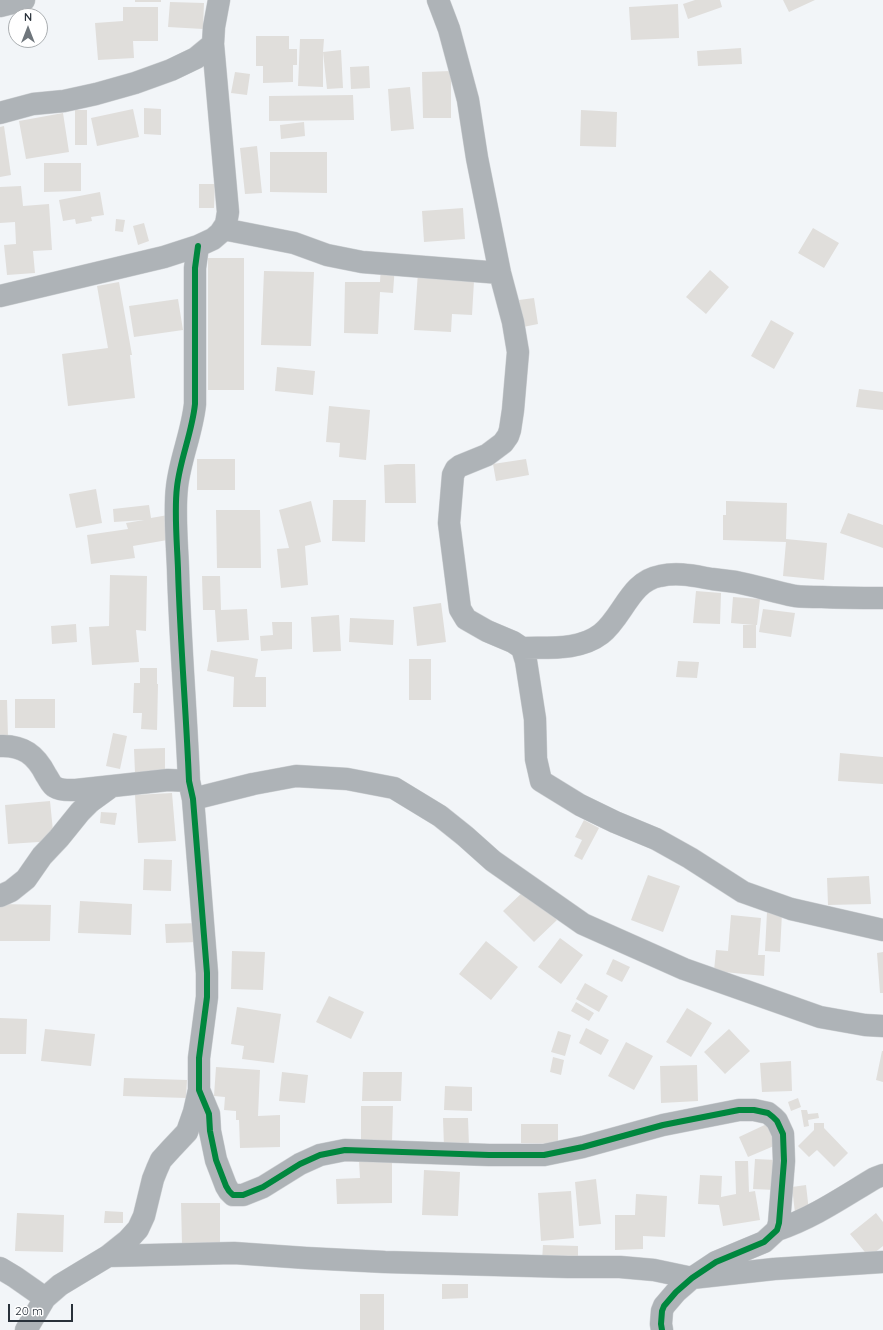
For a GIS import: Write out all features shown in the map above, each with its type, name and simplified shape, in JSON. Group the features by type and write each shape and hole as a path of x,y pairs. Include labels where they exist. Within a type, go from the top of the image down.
{"street":[{"path":"0,6 24,0"},
{"path":"0,296 164,257 198,246 213,239 223,229 226,224 228,212 213,44 214,26 219,0"},
{"path":"438,0 449,29 468,100 477,158 500,273 513,322 518,352 510,430 503,443 488,455 466,463 456,469 452,483 449,523 460,609 466,619 522,648 571,646 586,642 601,634 612,622 628,599 650,578 672,574 736,582 796,596 883,598"},
{"path":"0,114 33,104 64,101 135,83 171,70 196,58 213,44"},
{"path":"223,229 294,243 327,255 362,262 500,273"},
{"path":"26,1330 45,1298 60,1285 108,1256 128,1240 142,1222 157,1169 166,1155 187,1132 194,1112 199,1090 199,1058 207,997 207,973 191,790 180,639 176,488 193,420 195,404 195,268 198,246"},
{"path":"522,648 526,661 535,719 536,759 541,781 580,805 615,822 656,839 690,858 743,892 791,909 883,930"},
{"path":"0,746 9,745 16,747 34,757 41,764 52,785 55,788 62,790 76,790 168,780 191,790 253,784 296,776 347,779 394,788 440,816 465,836 492,861 583,924 684,969 820,1017 865,1025 883,1026"},
{"path":"0,896 26,879 42,856 80,812 90,802 113,786"},
{"path":"199,1090 209,1114 214,1153 221,1176 229,1191 233,1195 243,1195 263,1187 300,1164 320,1155 344,1150 489,1155 544,1155 583,1147 663,1125 739,1110 754,1110 768,1113 777,1121 783,1134 784,1161 780,1224 777,1230 764,1242 716,1262 692,1278 676,1292 664,1306 661,1316 662,1330"},
{"path":"777,1230 806,1219 875,1178 883,1175"},
{"path":"108,1256 234,1253 385,1262 620,1267 654,1270 692,1278 774,1269 883,1262"},
{"path":"0,1268 45,1298"}],"building":[{"path":"135,0 161,0 161,2 135,2"},
{"path":"695,0 720,0 722,7 688,19 683,4"},
{"path":"783,0 815,0 789,12"},
{"path":"170,2 204,3 203,29 168,27"},
{"path":"678,4 679,38 631,40 629,7"},
{"path":"123,7 158,7 158,41 133,41 134,58 98,60 95,23 123,21"},
{"path":"256,36 289,36 289,49 297,49 297,65 293,65 293,82 263,83 263,66 256,66"},
{"path":"300,39 324,39 323,87 298,86"},
{"path":"741,48 742,64 698,66 697,51"},
{"path":"341,50 343,88 327,89 323,52"},
{"path":"369,66 370,88 351,89 350,67"},
{"path":"451,71 451,118 423,118 422,72"},
{"path":"235,72 250,74 247,95 231,93"},
{"path":"410,87 414,129 391,131 388,89"},
{"path":"353,95 354,120 269,121 269,96"},
{"path":"144,108 161,109 161,135 144,134"},
{"path":"133,109 139,137 97,146 91,118"},
{"path":"75,110 87,110 87,145 75,145"},
{"path":"581,110 617,112 616,147 580,146"},
{"path":"63,113 69,152 26,159 19,121"},
{"path":"304,122 305,136 281,139 280,125"},
{"path":"4,126 11,175 0,177 0,127"},
{"path":"257,146 262,193 245,194 240,148"},
{"path":"270,152 327,152 327,193 270,192"},
{"path":"44,163 81,163 81,191 44,192"},
{"path":"199,184 215,184 214,208 199,208"},
{"path":"21,186 23,206 49,204 52,250 33,251 35,273 7,275 4,245 16,244 15,222 0,223 0,187"},
{"path":"100,192 104,215 91,217 92,221 76,224 75,219 63,221 59,200"},
{"path":"463,208 465,239 424,242 422,211"},
{"path":"116,219 125,220 123,232 115,231"},
{"path":"144,223 149,241 138,245 133,226"},
{"path":"813,228 839,243 824,268 798,253"},
{"path":"208,258 244,258 244,390 208,390"},
{"path":"381,265 395,265 393,293 380,292 378,334 344,333 345,282 380,282"},
{"path":"710,270 729,287 706,314 686,297"},
{"path":"264,271 314,272 311,346 261,345"},
{"path":"418,272 474,281 472,315 452,314 451,332 414,330"},
{"path":"119,282 132,355 130,355 135,398 68,406 62,354 108,348 97,286"},
{"path":"534,298 538,324 523,327 519,300"},
{"path":"178,299 183,330 134,337 129,306"},
{"path":"771,320 794,333 774,369 751,356"},
{"path":"277,367 315,371 313,395 275,391"},
{"path":"859,389 883,392 883,410 856,407"},
{"path":"329,406 370,410 366,460 339,457 340,443 326,442"},
{"path":"197,459 235,459 235,490 197,490"},
{"path":"526,459 529,475 496,481 493,464"},
{"path":"415,464 416,503 385,503 384,465"},
{"path":"96,489 102,523 76,528 69,494"},
{"path":"333,500 366,500 365,542 332,541"},
{"path":"311,501 321,542 305,546 308,585 281,588 277,549 289,548 279,510"},
{"path":"726,501 787,503 786,539 827,543 824,580 783,576 786,542 723,540 723,515 726,515"},
{"path":"149,505 151,518 168,515 173,539 133,546 135,558 91,564 87,535 128,529 126,523 144,520 114,522 113,509"},
{"path":"216,510 260,510 261,568 217,568"},
{"path":"848,513 883,525 883,548 840,533"},
{"path":"110,575 147,576 146,631 136,630 139,662 92,665 89,627 109,626"},
{"path":"202,576 220,576 221,610 247,609 249,640 217,642 215,610 203,610"},
{"path":"696,591 721,593 720,624 693,623"},
{"path":"733,597 760,599 756,625 756,648 743,648 743,625 754,625 731,623"},
{"path":"441,603 446,642 417,646 413,607"},
{"path":"763,609 795,613 791,637 759,632"},
{"path":"339,615 341,651 313,652 311,617"},
{"path":"350,618 394,620 393,645 349,642"},
{"path":"272,622 292,622 292,649 261,651 260,636 273,635"},
{"path":"76,624 77,642 52,644 51,626"},
{"path":"211,650 258,659 255,677 266,677 266,707 233,707 234,677 207,671"},
{"path":"409,659 431,659 431,700 409,700"},
{"path":"678,661 699,662 697,678 676,677"},
{"path":"140,668 157,668 157,730 141,729 142,713 133,713 134,683 140,683"},
{"path":"15,699 55,699 55,728 15,728"},
{"path":"0,700 7,700 8,737 0,738"},
{"path":"113,733 127,736 120,769 106,766"},
{"path":"165,748 165,772 135,773 134,749"},
{"path":"840,753 883,757 883,784 838,781"},
{"path":"172,793 176,841 138,843 135,795"},
{"path":"50,801 54,841 8,844 5,805"},
{"path":"101,812 117,813 115,825 100,823"},
{"path":"584,820 599,828 582,860 574,856 582,840 575,837"},
{"path":"144,859 172,860 171,891 143,890"},
{"path":"648,875 680,886 663,932 631,920"},
{"path":"869,876 871,904 828,905 827,878"},
{"path":"526,889 557,920 534,942 503,911"},
{"path":"80,901 132,904 131,935 78,933"},
{"path":"0,904 51,905 50,941 0,941"},
{"path":"767,912 782,913 780,952 765,951"},
{"path":"731,915 761,918 758,955 765,955 764,976 714,971 716,950 728,951"},
{"path":"199,923 199,942 166,943 165,924"},
{"path":"560,938 583,955 561,984 538,967"},
{"path":"486,941 518,967 491,1000 459,974"},
{"path":"232,951 265,952 263,990 231,989"},
{"path":"883,952 883,993 880,993 877,953"},
{"path":"613,959 630,967 622,982 606,974"},
{"path":"585,983 608,996 599,1012 576,999"},
{"path":"329,996 364,1012 351,1039 316,1022"},
{"path":"576,1002 594,1013 589,1021 571,1011"},
{"path":"237,1007 281,1014 274,1063 242,1059 244,1046 231,1044"},
{"path":"687,1008 712,1023 691,1057 666,1042"},
{"path":"0,1018 27,1019 26,1054 0,1054"},
{"path":"586,1028 609,1040 601,1055 579,1043"},
{"path":"45,1029 95,1034 91,1066 41,1061"},
{"path":"729,1029 750,1051 725,1074 704,1052"},
{"path":"558,1031 571,1035 565,1056 551,1052"},
{"path":"626,1042 653,1056 634,1090 608,1076"},
{"path":"883,1051 883,1082 876,1080"},
{"path":"553,1057 564,1060 561,1075 550,1072"},
{"path":"791,1061 792,1091 762,1092 760,1063"},
{"path":"697,1065 698,1101 661,1103 660,1066"},
{"path":"216,1067 260,1070 258,1116 280,1115 280,1147 240,1148 239,1120 236,1120 236,1111 224,1110 225,1097 214,1096"},
{"path":"282,1072 308,1075 305,1103 279,1101"},
{"path":"363,1072 402,1072 401,1101 362,1101"},
{"path":"124,1078 187,1080 186,1098 123,1096"},
{"path":"445,1086 472,1087 472,1111 444,1110"},
{"path":"798,1098 801,1107 791,1111 788,1102"},
{"path":"361,1106 393,1106 392,1142 361,1141"},
{"path":"801,1110 807,1110 808,1114 818,1113 819,1118 808,1120 809,1126 804,1127"},
{"path":"443,1118 468,1118 469,1146 444,1147"},
{"path":"771,1122 781,1143 748,1157 739,1137"},
{"path":"814,1123 824,1123 824,1128 848,1153 834,1167 817,1150 809,1157 798,1146 814,1130"},
{"path":"521,1124 558,1124 558,1144 521,1143"},
{"path":"755,1159 776,1160 775,1190 753,1189"},
{"path":"392,1160 392,1203 337,1204 336,1179 360,1178 359,1161"},
{"path":"735,1161 748,1161 749,1192 755,1191 760,1220 723,1226 719,1205 698,1204 700,1175 722,1176 721,1197 736,1194"},
{"path":"424,1170 460,1172 458,1216 422,1215"},
{"path":"596,1179 601,1224 579,1226 575,1182"},
{"path":"806,1185 809,1211 795,1213 792,1187"},
{"path":"571,1191 574,1238 541,1241 538,1193"},
{"path":"636,1194 667,1196 665,1237 643,1236 643,1249 615,1250 615,1215 635,1215"},
{"path":"181,1203 220,1203 220,1244 182,1244"},
{"path":"105,1211 123,1212 123,1223 104,1223"},
{"path":"17,1213 64,1215 63,1252 15,1251"},
{"path":"876,1213 883,1222 883,1246 869,1257 850,1234"},
{"path":"543,1245 578,1246 578,1262 542,1261"},
{"path":"442,1284 468,1284 468,1298 442,1299"},
{"path":"360,1294 384,1294 384,1330 360,1330"}],"cycle path":[{"path":"198,246 195,268 195,404 176,496 176,527 189,781 193,799 207,973 207,997 199,1058 199,1090 209,1114 210,1131 216,1160 226,1186 233,1195 243,1195 263,1187 300,1164 320,1155 345,1150 489,1155 544,1155 583,1147 663,1125 739,1110 754,1110 768,1113 777,1121 783,1134 784,1161 779,1223 777,1230 764,1242 716,1262 692,1278 676,1292 664,1306 662,1311 662,1330"}]}
